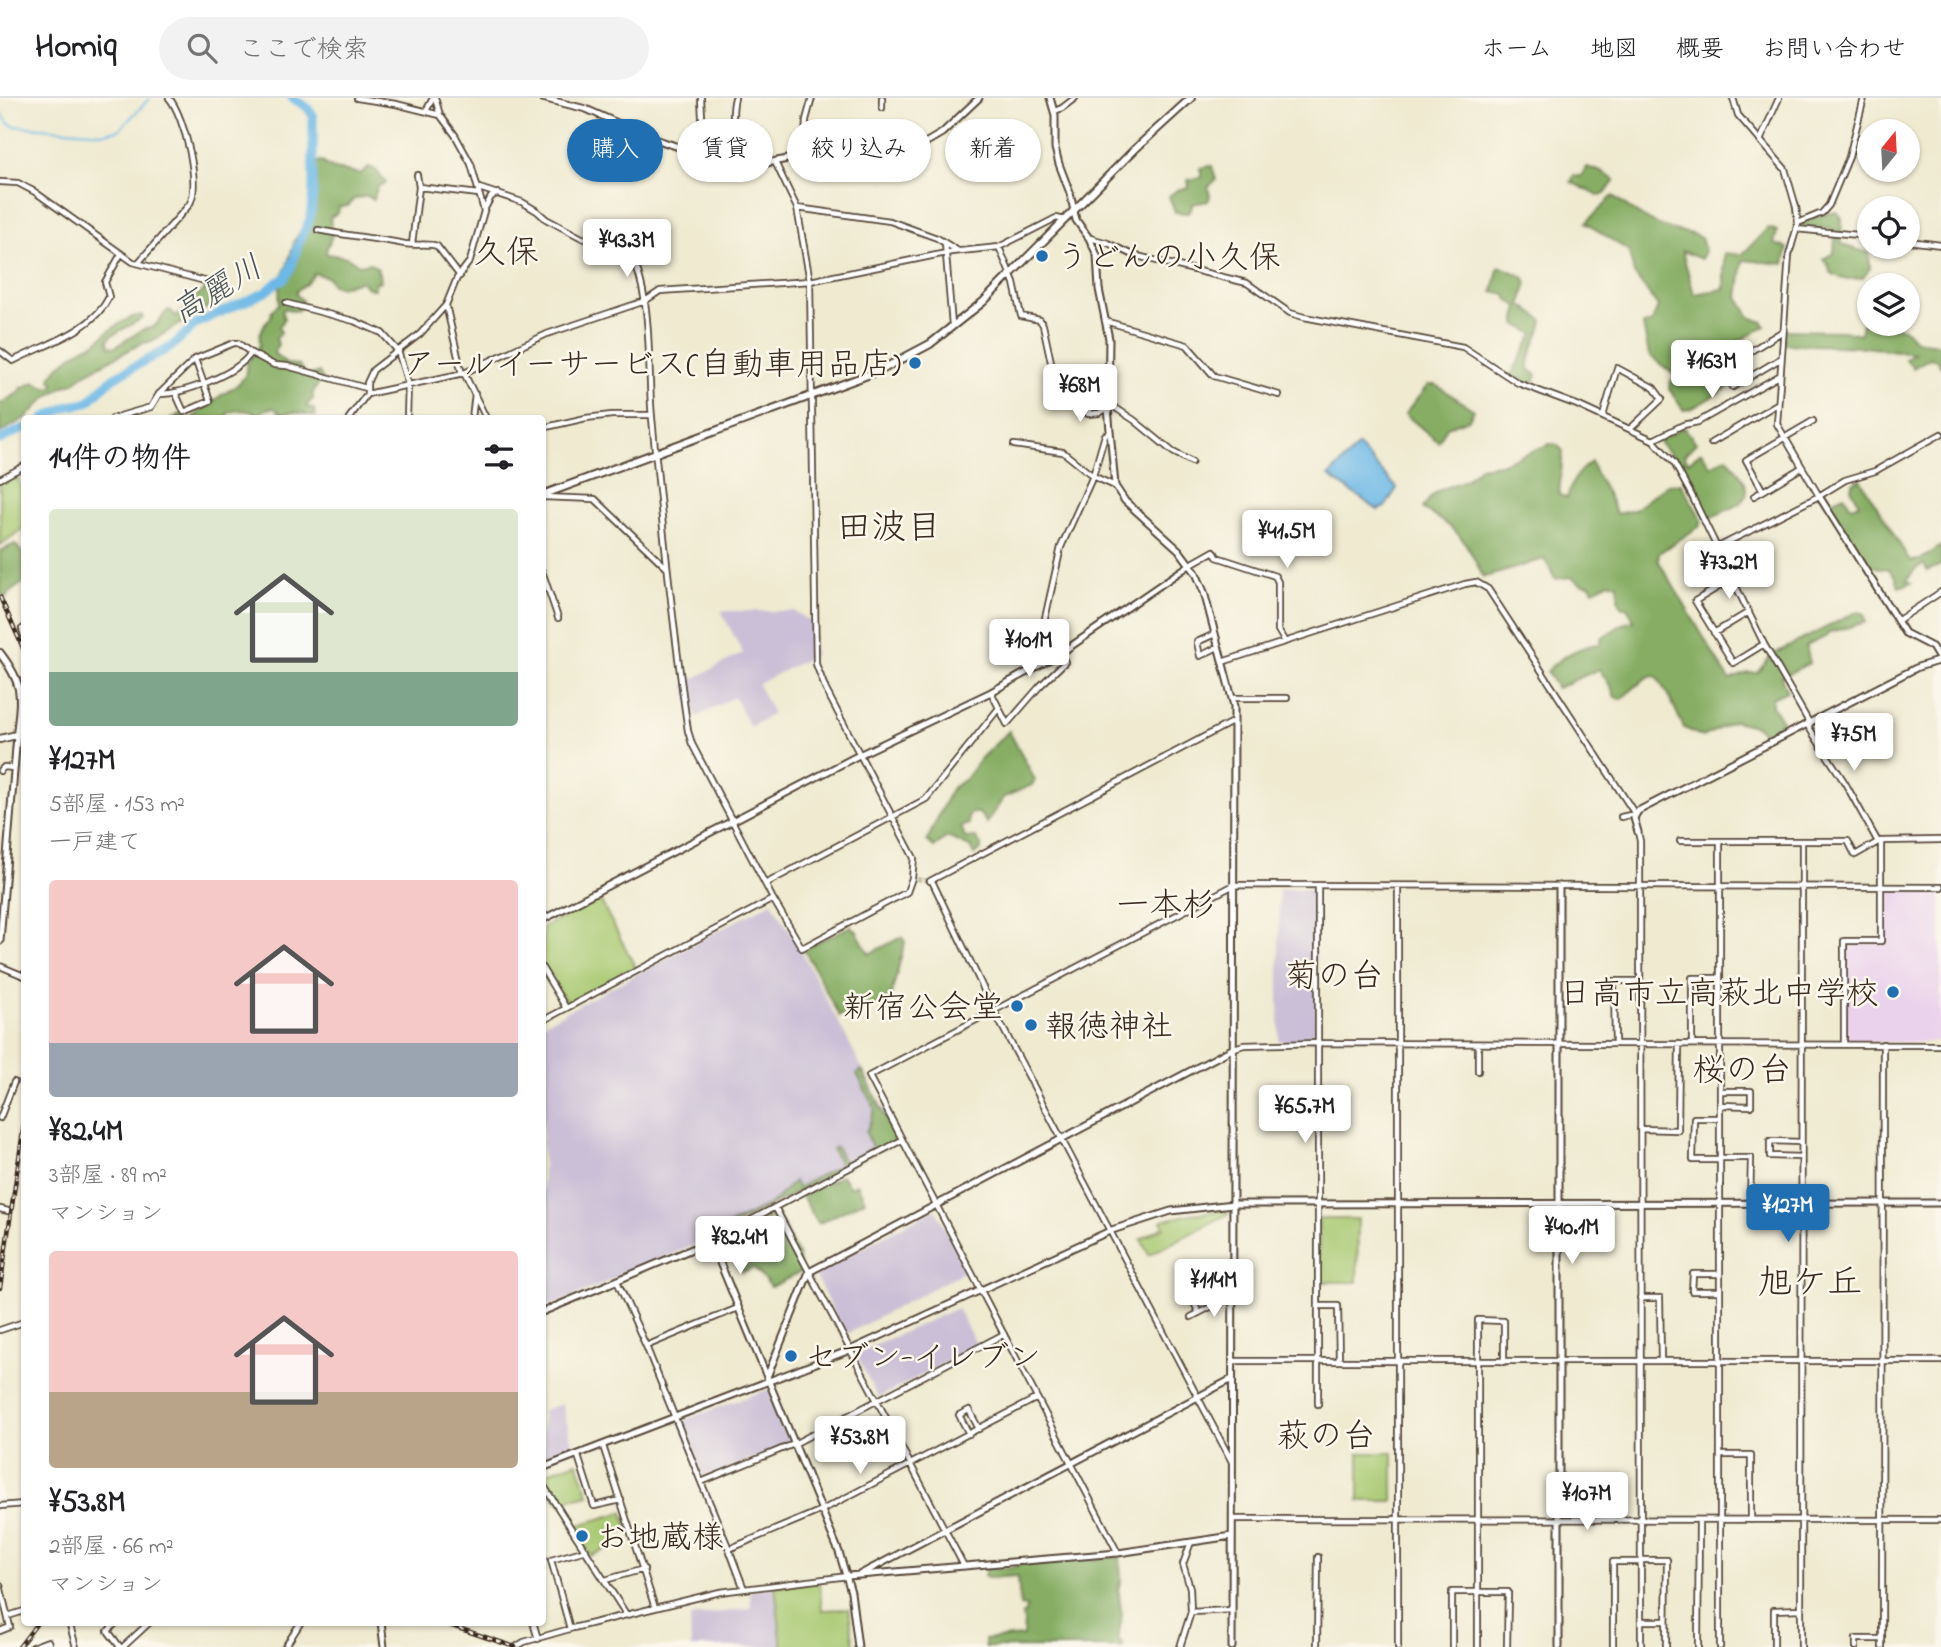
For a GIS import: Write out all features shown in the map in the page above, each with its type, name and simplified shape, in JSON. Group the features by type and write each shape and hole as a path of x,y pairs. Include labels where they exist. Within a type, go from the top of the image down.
{"main road":[{"path":"546,495 881,370 930,344 984,302 1074,209 1191,98"},
{"path":"0,653 13,670 20,690 21,734 0,739"}],"street":[{"path":"138,263 189,205 194,194 185,130 177,109 169,98"},
{"path":"357,98 440,115"},
{"path":"426,111 434,98"},
{"path":"434,98 440,115 471,164 484,211"},
{"path":"542,98 586,109 677,147"},
{"path":"701,98 702,119"},
{"path":"734,119 735,98"},
{"path":"806,119 812,98"},
{"path":"882,98 882,108"},
{"path":"931,140 942,133 979,98"},
{"path":"1050,98 1055,111 1055,148 1076,220 1097,255 1099,289 1110,355 1108,402 1115,486 1125,501 1191,564 1201,584 1233,698 1232,1647"},
{"path":"1055,111 1075,98"},
{"path":"1621,817 1635,814 1918,667 1941,661 1932,647 1905,633 1801,468 1777,424 1789,255 1797,226 1785,169 1738,115 1733,98"},
{"path":"1760,141 1779,98"},
{"path":"1797,226 1822,213 1829,205 1849,157 1864,98"},
{"path":"419,187 499,193 530,206 546,219 582,238 629,251 644,291 651,415 688,731 765,884 802,948 903,895 915,879 912,853 826,690 816,664 810,281 797,208 775,162 787,160"},
{"path":"412,244 419,187 417,175"},
{"path":"0,182 18,183 35,192 121,254 138,263 216,284"},
{"path":"351,415 366,391 373,370 420,334 446,305 473,253 484,211 491,197 499,193"},
{"path":"797,208 890,221 958,251"},
{"path":"123,415 151,407 159,394 195,359 234,343 274,365 287,366 366,391 463,373 547,334 645,301 660,291 810,281 958,251 999,247 1056,218 1065,219"},
{"path":"1797,226 1857,234"},
{"path":"318,230 438,246 460,276"},
{"path":"1089,238 1113,245 1133,255 1247,283 1290,313 1463,347 1509,378 1603,416 1653,440 1674,463 1764,644 1809,725 1880,842 1881,941 1844,941 1844,1044"},
{"path":"1920,242 1941,245"},
{"path":"945,243 953,328"},
{"path":"999,247 1011,275 1021,316 1040,320 1054,376 1070,387 1092,393 1108,402 1173,452 1192,462"},
{"path":"0,351 13,361 69,335 90,319 108,300 105,282 121,254"},
{"path":"286,303 370,326 382,333 398,351 408,384 407,415"},
{"path":"446,305 463,373 485,415"},
{"path":"1105,321 1187,345 1214,376 1279,395"},
{"path":"1781,359 1733,387 1723,369 1783,331"},
{"path":"159,394 203,383 241,363 251,353"},
{"path":"175,392 184,412 210,401 195,359"},
{"path":"1603,416 1617,368 1654,388 1662,399 1630,429"},
{"path":"1653,440 1684,425 1698,422 1780,375"},
{"path":"472,415 475,393"},
{"path":"1092,393 1088,414 1099,413 1108,402"},
{"path":"1711,443 1778,403"},
{"path":"546,427 612,415 651,415"},
{"path":"1763,491 1746,460 1813,421"},
{"path":"1042,664 1037,654 1055,565 1093,476 1105,435 1110,433"},
{"path":"1718,547 1845,480 1875,471 1941,434"},
{"path":"1014,445 1063,452 1093,476 1115,486"},
{"path":"0,479 21,468"},
{"path":"1754,496 1801,468"},
{"path":"546,496 595,499 668,570"},
{"path":"546,918 860,754 991,692 1042,664 1214,551 1217,557 1275,576 1278,582 1278,630 1285,642"},
{"path":"1732,579 1695,601 1733,663 1764,644"},
{"path":"546,583 558,618"},
{"path":"1222,662 1465,584 1480,583 1488,589 1635,814 1640,841 1641,1647"},
{"path":"1897,621 1941,592"},
{"path":"1714,633 1749,612"},
{"path":"1215,634 1198,642 1200,656 1218,647"},
{"path":"991,692 1007,724 1065,662 1061,653"},
{"path":"1233,698 1287,698"},
{"path":"765,884 932,794 999,708"},
{"path":"1233,1463 930,881 1234,722"},
{"path":"0,941 14,768 21,734"},
{"path":"0,771 4,767 14,768"},
{"path":"1681,841 1848,841 1855,855 1880,842 1941,840"},
{"path":"1801,1647 1802,841"},
{"path":"1720,842 1720,1647"},
{"path":"1118,1553 869,1076 1234,886 1941,887"},
{"path":"1318,886 1318,1404"},
{"path":"1398,886 1398,1647"},
{"path":"1559,886 1559,1647"},
{"path":"546,1019 773,899"},
{"path":"0,966 21,974"},
{"path":"546,975 566,1008"},
{"path":"1692,1044 1692,978 1720,978"},
{"path":"1615,1044 1614,981 1639,981"},
{"path":"1478,1044 1478,1071"},
{"path":"1640,1129 1678,1130 1679,1044"},
{"path":"1882,1647 1883,1044"},
{"path":"768,1380 809,1272 1244,1045 1941,1045"},
{"path":"0,1118 14,1082"},
{"path":"1721,1091 1751,1091 1751,1106 1721,1105"},
{"path":"1720,1118 1694,1118 1693,1160 1751,1158 1750,1204"},
{"path":"546,1310 711,1241 902,1140"},
{"path":"1801,1142 1770,1142 1770,1156 1801,1157"},
{"path":"546,1467 850,1350 1111,1230 1171,1211 1233,1204 1317,1203 1941,1203"},
{"path":"775,1208 964,1567"},
{"path":"0,1209 8,1211"},
{"path":"711,1241 848,1576 858,1647"},
{"path":"1720,1274 1693,1274 1692,1282 1692,1291 1720,1291"},
{"path":"617,1281 744,1589"},
{"path":"1199,1313 1188,1291 1204,1283 1215,1304"},
{"path":"1640,1298 1660,1298 1661,1361"},
{"path":"1191,1317 1226,1299 1232,1299"},
{"path":"1318,1306 1338,1306 1339,1361"},
{"path":"646,1346 738,1308"},
{"path":"1478,1647 1478,1320 1504,1321 1504,1362"},
{"path":"0,1330 21,1323"},
{"path":"701,1482 794,1444 1004,1334"},
{"path":"1232,1361 1941,1361"},
{"path":"859,1575 1232,1379"},
{"path":"729,1549 822,1510 1037,1398"},
{"path":"969,1434 959,1415 969,1410 979,1429"},
{"path":"603,1446 655,1608"},
{"path":"1720,1455 1751,1455 1751,1520"},
{"path":"578,1456 594,1506 621,1500"},
{"path":"546,1489 625,1614"},
{"path":"0,1506 21,1504"},
{"path":"1232,1519 1941,1520"},
{"path":"1698,1647 1699,1520"},
{"path":"516,1647 625,1614 744,1589 848,1576 1118,1553 1232,1536"},
{"path":"1180,1647 1191,1612 1190,1588 1183,1564 1191,1542"},
{"path":"570,1629 551,1560 586,1550"},
{"path":"1317,1647 1318,1557"},
{"path":"1613,1647 1613,1562 1667,1560 1666,1647"},
{"path":"605,1580 644,1569"},
{"path":"0,1585 10,1627 0,1632"},
{"path":"1452,1647 1452,1592 1508,1592 1507,1647"},
{"path":"1774,1647 1774,1610 1801,1609"},
{"path":"1191,1612 1232,1610"},
{"path":"8,1616 21,1612"},
{"path":"1641,1620 1666,1620"},
{"path":"70,1626 76,1647"},
{"path":"113,1626 108,1631 121,1647 145,1626"},
{"path":"293,1626 295,1632"},
{"path":"285,1647 299,1626"},
{"path":"381,1626 384,1647"},
{"path":"534,1626 538,1639"},
{"path":"1856,1647 1856,1639 1882,1639"},
{"path":"32,1647 48,1641 50,1647"}],"shaded area":[{"path":"721,611 793,611 813,622 814,655 758,684 773,714 750,727 734,697 697,717 687,699 685,683 743,653"},
{"name":"日高市立高萩北中学校","path":"1883,888 1941,889 1941,1042 1845,1042 1845,943 1884,943"},
{"path":"1279,889 1316,889 1316,1041 1279,1041"},
{"path":"772,902 800,949 899,1138 898,1141 708,1239 546,1308 546,1022"},
{"path":"935,1209 967,1270 845,1335 814,1273"},
{"path":"957,1308 977,1346 878,1398 856,1354"},
{"path":"769,1389 791,1443 703,1479 678,1422"},
{"path":"562,1404 574,1450 546,1460 546,1409"},
{"path":"774,1587 781,1647 691,1647 690,1617 751,1608 750,1591"}],"green space":[{"path":"321,161 335,169 360,174 369,167 376,170 386,183 378,186 373,200 368,196 354,199 348,206 339,207 338,213 330,217 332,235 326,251 327,254 347,257 359,265 370,263 377,268 381,281 376,282 374,289 368,288 361,281 339,287 331,284 329,278 315,273 297,290 296,295 302,300 298,310 284,308 282,311 284,319 279,327 281,332 276,339 278,344 274,353 286,364 299,365 308,376 319,372 324,381 319,383 313,392 313,399 307,405 314,409 316,415 294,412 282,414 274,408 258,414 235,411 227,414 196,415 245,377 247,363 260,345 262,330 271,317 272,310 279,304 280,279 295,240 306,223 311,202 314,163"},
{"path":"1212,166 1216,180 1208,187 1208,201 1192,204 1188,213 1175,212 1169,196 1177,190 1189,187 1188,180 1202,177 1200,168"},
{"path":"1587,167 1615,180 1605,194 1597,195 1571,182 1574,175 1580,177"},
{"path":"1613,196 1657,224 1701,238 1705,251 1701,259 1682,251 1694,294 1724,289 1724,253 1742,255 1768,228 1777,231 1774,244 1788,248 1784,264 1743,260 1738,297 1750,317 1763,322 1765,326 1705,361 1718,379 1726,378 1729,387 1691,409 1683,410 1669,388 1677,377 1649,355 1643,325 1652,322 1658,306 1634,274 1629,251 1586,223"},
{"path":"1837,212 1842,218 1841,243 1857,250 1857,259 1869,259 1870,268 1866,273 1857,273 1857,279 1838,277 1830,272 1823,259 1834,253 1835,237 1830,228 1803,227 1802,224 1814,217"},
{"path":"1501,267 1524,277 1527,282 1521,304 1543,321 1529,363 1529,369 1537,375 1533,385 1511,375 1534,334 1516,324 1518,306 1508,300 1506,295 1493,292 1498,269"},
{"path":"211,285 221,290 210,306 152,341 140,344 84,374 74,383 64,386 46,398 29,415 21,415 21,421 0,433 0,404 18,393 21,388 35,382 47,388 52,387 55,384 50,379 63,363 96,343 117,325 137,316 142,315 143,318 111,336 108,340 109,346 115,347 142,330 154,327 167,311 170,310 176,316 188,307 187,300 190,296 195,297"},
{"path":"1785,330 1857,333 1857,336 1911,336 1915,340 1941,345 1941,366 1937,360 1930,358 1913,368 1905,359 1914,353 1865,347 1784,344"},
{"path":"1428,385 1436,385 1474,410 1469,419 1447,427 1438,442 1405,414"},
{"path":"1684,427 1696,443 1684,455 1688,462 1701,452 1711,466 1727,457 1747,488 1742,501 1709,518 1678,463 1658,441"},
{"path":"1550,444 1557,445 1563,451 1559,495 1567,498 1575,478 1591,462 1616,514 1634,510 1668,484 1681,484 1702,520 1700,526 1659,553 1658,560 1729,680 1748,673 1757,673 1772,655 1858,611 1864,614 1866,622 1828,633 1806,646 1810,663 1781,677 1787,691 1772,698 1772,706 1783,722 1764,733 1755,726 1734,721 1703,737 1684,728 1656,676 1647,677 1621,699 1615,697 1599,669 1557,688 1547,672 1557,662 1579,649 1601,644 1601,638 1623,624 1634,621 1627,607 1622,607 1618,598 1618,584 1610,582 1593,590 1590,585 1582,584 1571,577 1555,579 1545,559 1483,577 1460,537 1445,523 1423,509 1436,493 1465,480 1479,467 1500,464"},
{"path":"16,475 21,488 21,530 0,545 0,483"},
{"path":"1860,479 1910,561 1920,560 1941,546 1941,565 1927,571 1924,564 1916,568 1907,580 1911,583 1899,587 1896,577 1889,569 1868,566 1828,502 1844,495 1851,506 1859,503 1851,488 1853,483"},
{"path":"15,544 21,551 21,584 6,597 3,597 0,590 0,551"},
{"path":"1009,731 1035,780 1032,785 1004,797 987,823 979,813 971,813 969,824 961,827 965,838 975,837 981,845 981,850 974,855 970,847 947,837 934,847 927,841 951,789 965,779 981,758"},
{"path":"599,898 636,968 573,1002 565,1001 546,968 546,925"},
{"path":"851,926 869,954 902,937 905,942 891,996 884,1002 839,1016 804,949"},
{"path":"862,1070 897,1141 718,1233 716,1231 771,1204 794,1181 797,1188 840,1165 832,1149 836,1147 845,1163 872,1148 866,1132 875,1109 857,1074"},
{"path":"842,1175 849,1187 857,1184 865,1200 818,1224 802,1196"},
{"path":"1225,1210 1228,1214 1149,1255 1141,1239 1164,1227 1161,1221"},
{"path":"775,1211 798,1255 801,1272 771,1287 754,1268 742,1272 741,1268 761,1258 750,1231 776,1232 779,1237 782,1236 772,1217 753,1225 752,1223"},
{"path":"1319,1219 1358,1219 1357,1282 1319,1282"},
{"path":"1359,1453 1393,1453 1393,1501 1359,1501"},
{"path":"577,1462 589,1495 557,1502 546,1486 546,1473"},
{"path":"623,1512 628,1530 613,1533 615,1545 591,1556 572,1527"},
{"path":"1120,1557 1121,1582 1118,1589 1122,1615 1118,1640 1123,1643 1122,1647 985,1647 985,1640 1023,1636 1022,1615 1026,1613 1027,1607 1020,1606 1018,1576 987,1578 984,1576 986,1568"},
{"path":"819,1581 822,1610 849,1609 854,1647 782,1647 775,1586"}],"water":[{"path":"1358,446 1397,488 1385,507 1378,510 1329,476"}],"waterway":[{"path":"0,111 8,123 14,126 105,133 119,130 150,98"},
{"name":"高麗川","path":"50,415 69,406 87,403 113,378 171,347 197,323 266,292 284,279 310,219 313,195 313,116 307,107 292,98"},
{"name":"高麗川","path":"0,440 21,430"}],"tunnel":[{"path":"917,879 929,881"}],"railway":[{"path":"0,597 21,643"},
{"path":"0,1288 21,1144"},
{"path":"19,1647 35,1626"},
{"path":"452,1626 515,1647"}],"place":[{"name":"うどんの小久保","path":"1042,256"},
{"name":"アールイーサービス(自動車用品店)","path":"915,363"},
{"name":"日高市立高萩北中学校","path":"1893,992"},
{"name":"新宿公会堂","path":"1017,1006"},
{"name":"報徳神社","path":"1031,1025"},
{"name":"セブン-イレブン","path":"791,1356"},
{"name":"お地蔵様","path":"582,1536"}],"district":[{"name":"久保","path":"506,250"},
{"name":"田波目","path":"889,526"},
{"name":"一本杉","path":"1166,903"},
{"name":"菊の台","path":"1334,974"},
{"name":"桜の台","path":"1742,1068"},
{"name":"旭ケ丘","path":"1810,1281"},
{"name":"萩の台","path":"1326,1434"}]}
